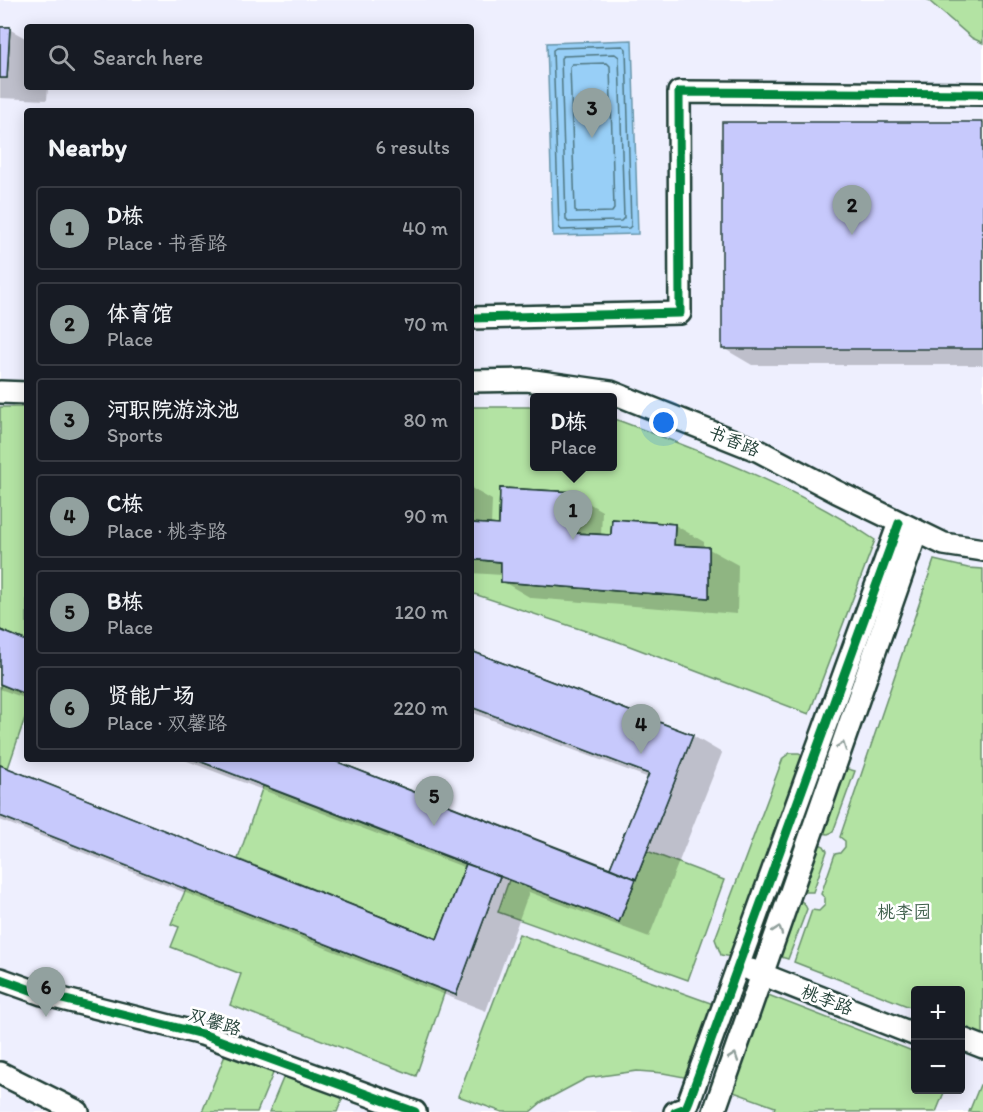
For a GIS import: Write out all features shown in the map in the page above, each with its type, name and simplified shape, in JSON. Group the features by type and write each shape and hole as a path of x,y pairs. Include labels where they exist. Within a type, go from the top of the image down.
{"street":[{"path":"474,318 680,313 679,92 983,94"},
{"path":"0,380 24,381"},
{"name":"书香路","path":"474,381 527,380 614,393"},
{"path":"0,392 24,393"},
{"path":"474,394 530,393"},
{"name":"书香路","path":"617,394 759,451 906,531 941,553 983,559"},
{"name":"书香路","path":"617,407 754,459 832,501 906,531 944,544 983,549"},
{"path":"675,1112 686,1108 689,1101 906,531"},
{"path":"714,1112 765,968 906,531"},
{"name":"桃李路","path":"742,959 911,1019"},
{"name":"桃李路","path":"765,968 911,1033"},
{"name":"双馨路","path":"0,979 42,994 202,1034 415,1112"},
{"path":"965,1040 983,1047"},
{"path":"965,1054 983,1061"},
{"path":"0,1073 78,1112"}],"shaded area":[{"path":"0,0 983,0 983,1112 0,1112"}],"green space":[{"path":"928,0 983,0 983,43 972,38"},
{"path":"0,407 24,407 24,640 0,630"},
{"path":"474,407 530,407 530,471 617,471 617,420 714,457 781,487 875,540 809,714 619,642 474,594 474,559 501,562 501,582 708,598 709,548 674,545 675,524 612,519 611,535 572,533 573,492 500,488 499,525 474,523"},
{"name":"桃李园","path":"934,560 983,569 983,1035 965,1028 965,986 911,986 911,1007 794,962 812,910 819,911 825,905 825,898 821,894 835,854 840,853 845,847 845,841 840,837"},
{"path":"0,684 24,694 24,721 8,768 0,765"},
{"path":"790,753 799,753 805,757 732,957 721,955 715,939 783,758"},
{"path":"844,768 855,771 833,832 821,833"},
{"path":"263,786 466,864 437,939 238,859"},
{"path":"817,843 824,846 827,851 813,892 801,892"},
{"path":"647,851 724,880 688,980 498,912 509,880 619,922"},
{"path":"186,889 445,991 416,1076 230,1005 241,974 171,947 179,927 171,924"},
{"path":"799,900 807,909 788,959 778,956"},
{"path":"519,934 716,1005 689,1078 637,1071 587,1078 542,1102 530,1112 502,1112 458,1096"},
{"path":"763,993 911,1050 911,1094 943,1094 936,1112 773,1112 775,1107 731,1091"},
{"path":"226,1053 274,1071 257,1112 202,1112"},
{"path":"284,1076 343,1097 337,1112 269,1112"},
{"path":"980,1085 983,1087 983,1112 969,1112"}],"water":[{"path":"632,40 638,234 553,236 547,43"}],"building":[{"path":"0,27 10,27 7,78 0,78"},
{"path":"0,27 10,27 7,78 0,78"},
{"path":"722,122 983,122 983,349 722,349"},
{"path":"500,488 574,492 572,533 611,535 612,519 675,524 674,545 709,547 709,598 501,582 501,562 474,559 474,523 499,525"},
{"path":"500,488 574,492 572,533 611,535 612,519 675,524 674,545 709,547 709,598 501,582 501,562 474,559 474,523 499,525"},
{"path":"0,630 24,640 24,694 0,684"},
{"path":"0,630 24,640 24,694 0,684"},
{"path":"474,652 693,735 619,922 500,876 456,995 0,816 0,765 437,939 466,864 202,762 338,762 610,868 649,774 474,708"},
{"path":"474,652 693,735 636,879 610,868 649,774 474,708"},
{"path":"202,762 338,762 636,879 619,922"},
{"path":"0,765 437,939 466,864 500,876 456,995 0,816"}],"cycle path":[{"path":"474,318 680,313 679,92 983,94"},
{"path":"675,1112 686,1108 689,1101 899,523"},
{"path":"0,979 42,994 202,1034 415,1112"}],"place":[{"name":"河职院游泳池","path":"592,138"},
{"name":"体育馆","path":"852,235"},
{"name":"D栋","path":"573,540"},
{"name":"C栋","path":"641,754"},
{"name":"B栋","path":"434,826"},
{"name":"贤能广场","path":"46,1017"}]}
